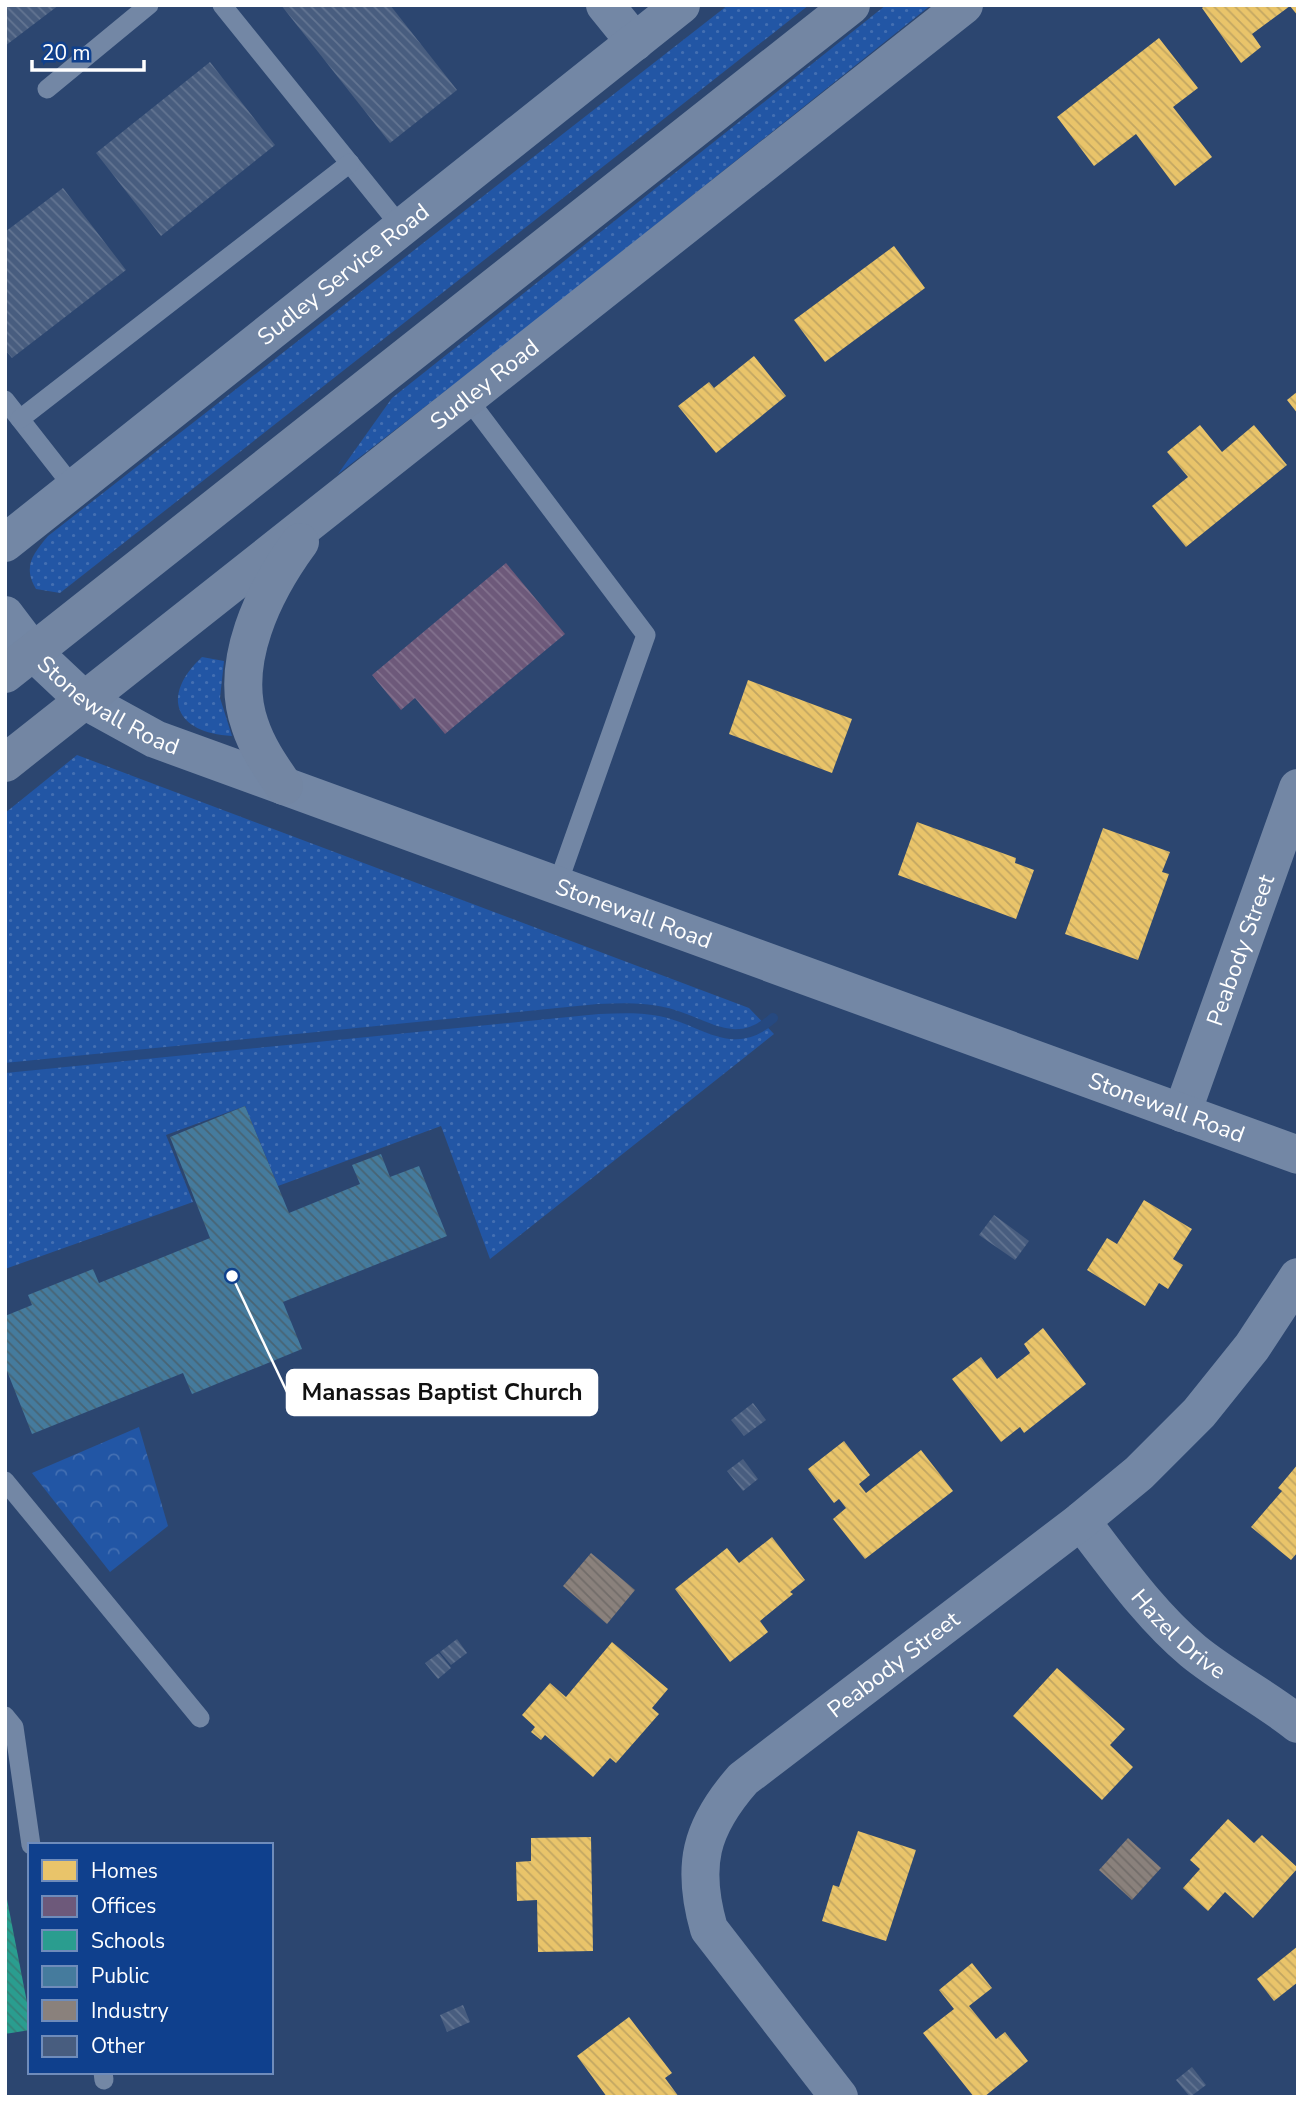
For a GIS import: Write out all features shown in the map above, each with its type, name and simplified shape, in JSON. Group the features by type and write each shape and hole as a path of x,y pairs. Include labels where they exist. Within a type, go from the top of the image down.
{"main road":[{"path":"19,663 851,5"},
{"name":"Sudley Road","path":"5,763 964,5"},
{"path":"284,786 266,759 249,724 243,695 243,668 256,624 284,566 324,513"}],"street":[{"path":"605,5 635,42"},
{"name":"Sudley Service Road","path":"5,543 681,5"},
{"name":"Stonewall Road","path":"5,615 19,663 155,740 1298,1155"},
{"name":"Peabody Street","path":"1182,1113 1298,788"},
{"name":"Peabody Street","path":"839,2097 709,1929 699,1885 699,1862 708,1829 724,1799 743,1779 1081,1521 1139,1473 1199,1413 1252,1347 1298,1277"},
{"name":"Hazel Drive","path":"1081,1521 1164,1624 1190,1649 1298,1724"}],"lane":[{"path":"47,89 149,5"},
{"path":"222,5 402,228"},
{"path":"20,419 349,163"},
{"path":"468,399 646,635 558,886"},
{"path":"5,400 74,488"},
{"path":"5,1481 200,1718"},
{"path":"5,1716 14,1727 31,1843"}],"green space":[{"path":"728,5 809,5 60,593 36,589 30,574 31,561 48,536"},
{"path":"886,5 931,5 505,345 338,474 392,398"},
{"path":"202,657 224,661 220,698 232,736 197,728 186,720 180,710 178,698 181,685"},
{"path":"77,755 749,1008 774,1034 490,1259 441,1126 278,1186 245,1106 166,1135 193,1202 5,1269 5,813"},
{"path":"139,1427 168,1526 110,1572 32,1473"}],"building: Homes":[{"path":"1205,5 1298,5 1298,16 1290,6 1252,34 1261,47 1241,63 1202,8"},
{"path":"1159,38 1198,88 1173,107 1212,157 1175,186 1136,134 1094,166 1057,117"},
{"path":"894,246 925,288 825,362 794,320"},
{"path":"754,356 786,396 716,453 678,406 709,382 714,388"},
{"path":"1298,391 1298,414 1287,400"},
{"path":"1200,425 1222,452 1254,425 1287,465 1186,547 1152,506 1188,477 1167,452"},
{"path":"748,680 852,719 832,773 729,734"},
{"path":"917,822 1016,858 1015,863 1034,870 1016,919 898,875"},
{"path":"1103,828 1170,852 1162,872 1169,874 1138,960 1065,934"},
{"path":"1144,1200 1192,1229 1173,1259 1183,1265 1168,1289 1159,1283 1145,1306 1087,1270 1107,1238 1117,1244"},
{"path":"1043,1328 1086,1384 1024,1433 1020,1427 1001,1442 952,1379 981,1357 997,1379 1030,1353 1024,1344"},
{"path":"844,1441 870,1475 859,1484 866,1493 921,1450 953,1491 865,1559 833,1519 846,1508 839,1499 834,1503 808,1469"},
{"path":"1298,1464 1298,1552 1291,1560 1251,1527 1282,1491 1278,1488"},
{"path":"772,1537 805,1580 790,1592 793,1594 760,1621 768,1632 730,1662 675,1589 727,1548 739,1563"},
{"path":"612,1642 668,1689 652,1708 659,1714 616,1763 610,1758 593,1777 545,1735 541,1740 531,1732 535,1727 522,1715 550,1683 566,1697"},
{"path":"1057,1668 1125,1729 1110,1745 1133,1767 1102,1800 1013,1716"},
{"path":"1228,1819 1254,1843 1262,1835 1298,1868 1253,1918 1225,1892 1208,1911 1183,1888 1200,1869 1190,1860"},
{"path":"858,1831 916,1850 886,1941 822,1921 833,1885 839,1887"},
{"path":"591,1837 593,1951 538,1952 537,1900 517,1901 516,1862 531,1861 531,1838"},
{"path":"1298,1946 1298,1982 1274,2001 1257,1979"},
{"path":"972,1963 992,1988 969,2006 996,2039 1005,2032 1028,2061 984,2097 974,2097 923,2033 954,2009 939,1990"},
{"path":"629,2017 672,2073 665,2078 679,2097 607,2097 577,2056"}],"building: Offices":[{"path":"506,563 565,634 445,734 415,698 401,710 372,675"}],"building: Schools":[{"path":"5,1889 28,2008 28,2030 5,2034"}],"building: Public":[{"path":"245,1106 289,1213 360,1184 352,1165 381,1154 390,1177 419,1166 447,1236 283,1302 302,1349 192,1394 183,1373 32,1434 5,1366 5,1316 32,1305 28,1295 93,1269 99,1283 210,1238 170,1137"}],"building: Industry":[{"path":"591,1553 635,1590 607,1624 563,1586"},
{"path":"1128,1838 1161,1868 1132,1900 1099,1870"}],"building: Other":[{"path":"5,5 59,5 5,46"},
{"path":"281,5 390,5 457,90 390,143"},
{"path":"210,62 275,145 161,236 96,153"},
{"path":"63,188 126,270 12,358 5,350 5,232"},
{"path":"994,1215 1029,1241 1015,1260 979,1235"},
{"path":"753,1403 766,1420 744,1436 731,1420"},
{"path":"743,1459 758,1479 743,1491 727,1471"},
{"path":"457,1639 467,1653 451,1665 440,1652"},
{"path":"439,1653 451,1668 438,1679 425,1663"},
{"path":"463,2005 470,2022 447,2032 440,2015"},
{"path":"1192,2067 1206,2085 1190,2097 1176,2080"}],"waterway":[{"path":"5,1068 598,1009 633,1008 659,1011 734,1034 759,1028 773,1018"}],"place":[{"name":"Manassas Baptist Church","path":"232,1276"}]}
